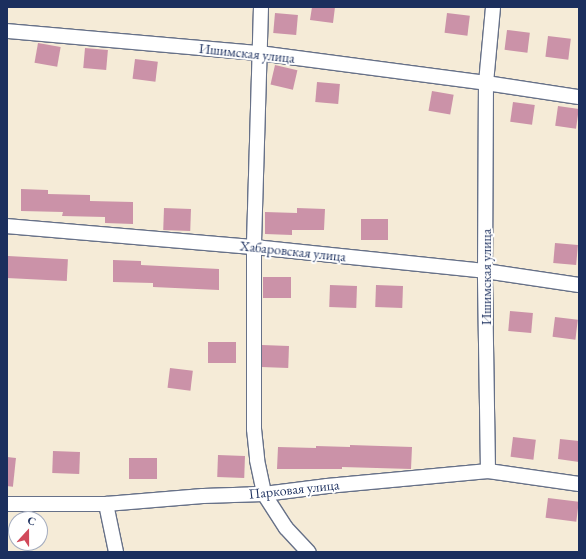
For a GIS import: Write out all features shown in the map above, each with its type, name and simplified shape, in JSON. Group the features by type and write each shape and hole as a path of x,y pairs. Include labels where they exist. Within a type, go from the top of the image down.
{"street":[{"path":"261,7 254,247 254,429 256,460 264,494 286,528 308,552"},
{"name":"Ишимская улица","path":"488,471 485,271 486,83 493,7"},
{"name":"Ишимская улица","path":"7,31 259,53 486,83 579,97"},
{"name":"Хабаровская улица","path":"7,226 254,247 485,271 579,285"},
{"name":"Парковая улица","path":"7,504 106,504 203,496 264,494 326,486 488,471 579,484"},
{"path":"106,504 116,552"}],"building":[{"path":"312,7 335,7 333,23 310,20"},
{"path":"275,13 298,15 296,35 273,33"},
{"path":"447,13 470,16 467,36 445,33"},
{"path":"507,30 530,33 527,53 505,50"},
{"path":"548,36 571,39 568,60 545,57"},
{"path":"38,43 61,47 57,67 35,63"},
{"path":"85,48 108,50 106,70 83,68"},
{"path":"135,59 158,62 155,82 133,79"},
{"path":"275,65 297,70 293,90 271,84"},
{"path":"317,82 340,84 338,104 315,102"},
{"path":"432,91 454,95 450,115 429,111"},
{"path":"513,102 535,105 532,125 510,122"},
{"path":"558,106 579,109 576,129 555,126"},
{"path":"21,189 48,190 48,194 90,195 90,201 133,202 133,224 105,223 105,217 62,216 63,212 21,211"},
{"path":"164,208 191,209 190,231 163,230"},
{"path":"297,208 325,209 324,230 292,230 292,235 265,234 265,212 297,213"},
{"path":"361,219 388,219 388,240 361,240"},
{"path":"555,243 578,245 576,265 553,263"},
{"path":"8,256 68,259 67,281 7,278"},
{"path":"113,260 141,261 141,265 219,269 219,290 153,287 153,283 113,282"},
{"path":"263,277 291,277 291,298 263,298"},
{"path":"330,285 357,286 356,308 329,307"},
{"path":"376,285 403,286 402,308 375,307"},
{"path":"510,311 533,313 531,333 508,331"},
{"path":"555,317 578,320 575,340 553,337"},
{"path":"208,342 236,342 236,363 208,363"},
{"path":"262,345 289,346 288,368 261,367"},
{"path":"170,368 193,371 190,391 168,388"},
{"path":"513,437 536,440 533,460 511,457"},
{"path":"560,439 579,441 579,462 558,459"},
{"path":"350,445 412,447 411,469 342,467 342,469 277,469 278,447 316,448 316,446 350,447"},
{"path":"53,451 80,452 79,474 52,473"},
{"path":"218,455 245,456 244,478 217,477"},
{"path":"7,457 16,458 13,487 7,486"},
{"path":"129,458 157,458 157,479 129,479"},
{"path":"548,498 579,502 576,522 546,518"}]}
